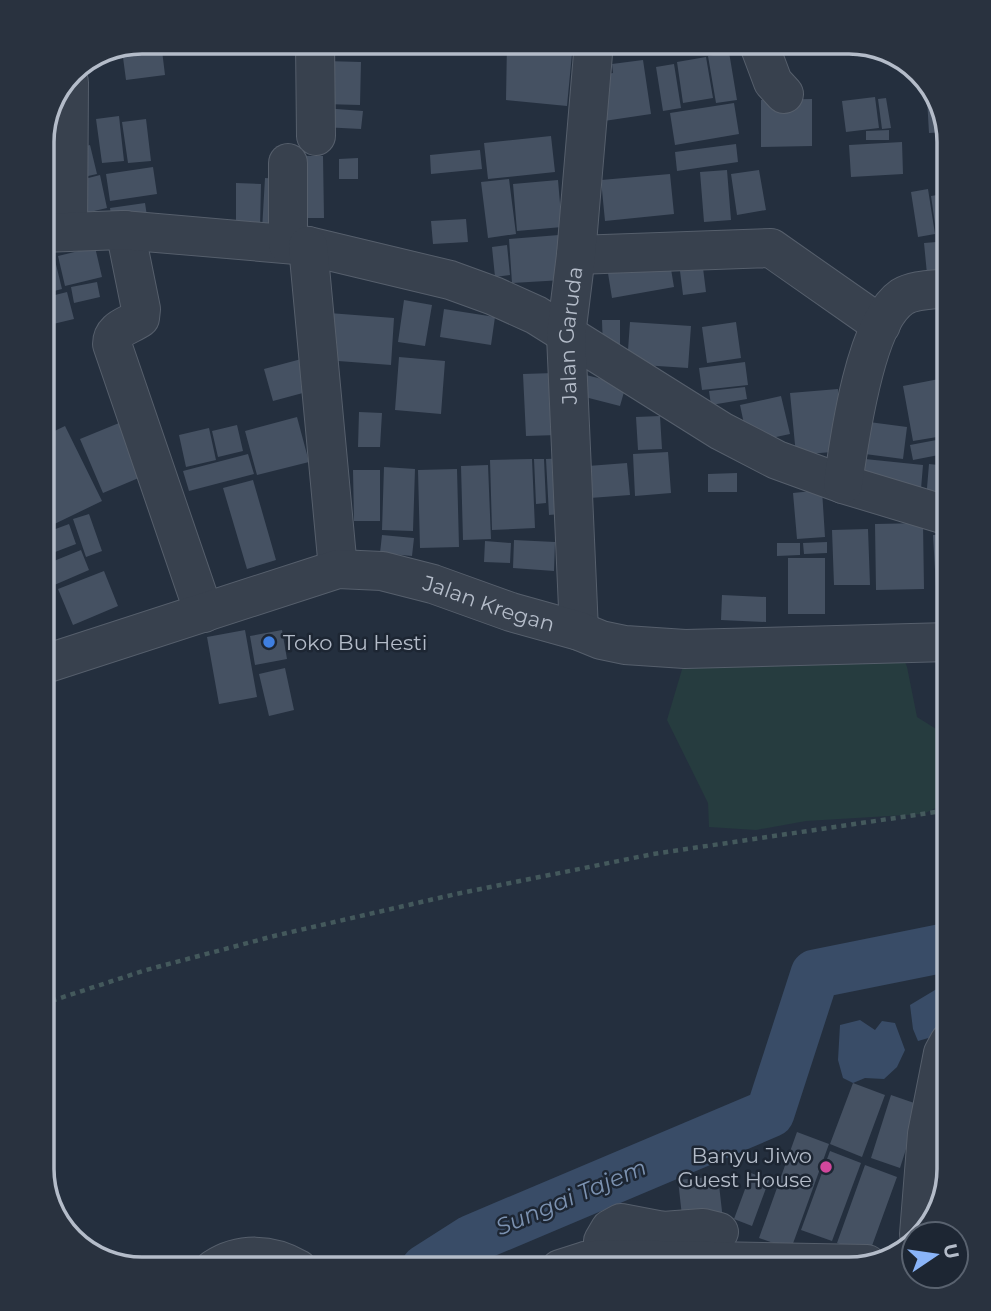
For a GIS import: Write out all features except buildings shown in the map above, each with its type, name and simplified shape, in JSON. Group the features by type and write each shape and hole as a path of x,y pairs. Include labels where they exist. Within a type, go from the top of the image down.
{"street":[{"path":"315,54 316,136"},
{"name":"Jalan Garuda","path":"579,631 566,335 576,255 593,54"},
{"path":"762,54 773,82 785,94"},
{"path":"68,96 55,232 125,230 298,245 450,280 536,315 721,432 778,460 843,484 937,512"},
{"path":"288,163 338,569"},
{"path":"125,230 141,309 140,318 117,330 112,344 204,614"},
{"path":"576,255 771,248 880,325"},
{"path":"843,484 859,391 880,325 891,307 903,297 937,289"},
{"name":"Jalan Kregan","path":"54,661 338,569 382,571 433,584 601,640 625,645 685,649 937,642"},
{"path":"920,1220 927,1133 937,1084"},
{"path":"617,1257 603,1241 610,1229 621,1223 663,1231 704,1228 719,1232"}],"path":[{"path":"54,1000 146,970 274,936 482,888 653,854 937,812"}],"green space":[{"path":"900,648 907,667 917,717 937,730 937,808 923,814 806,821 756,830 709,827 708,803 667,720 683,666"}],"water":[{"path":"937,989 937,1032 932,1037 918,1041 913,1029 910,1005"},
{"path":"860,1020 875,1030 882,1021 895,1023 905,1050 897,1067 884,1079 865,1078 853,1083 843,1078 838,1060 840,1025"}],"waterway":[{"name":"Sungai Tajem","path":"444,1257 472,1239 770,1113 815,974 937,949"}],"place":[{"name":"Toko Bu Hesti","path":"269,642"},
{"name":"Banyu Jiwo Guest House","path":"826,1167"}]}
